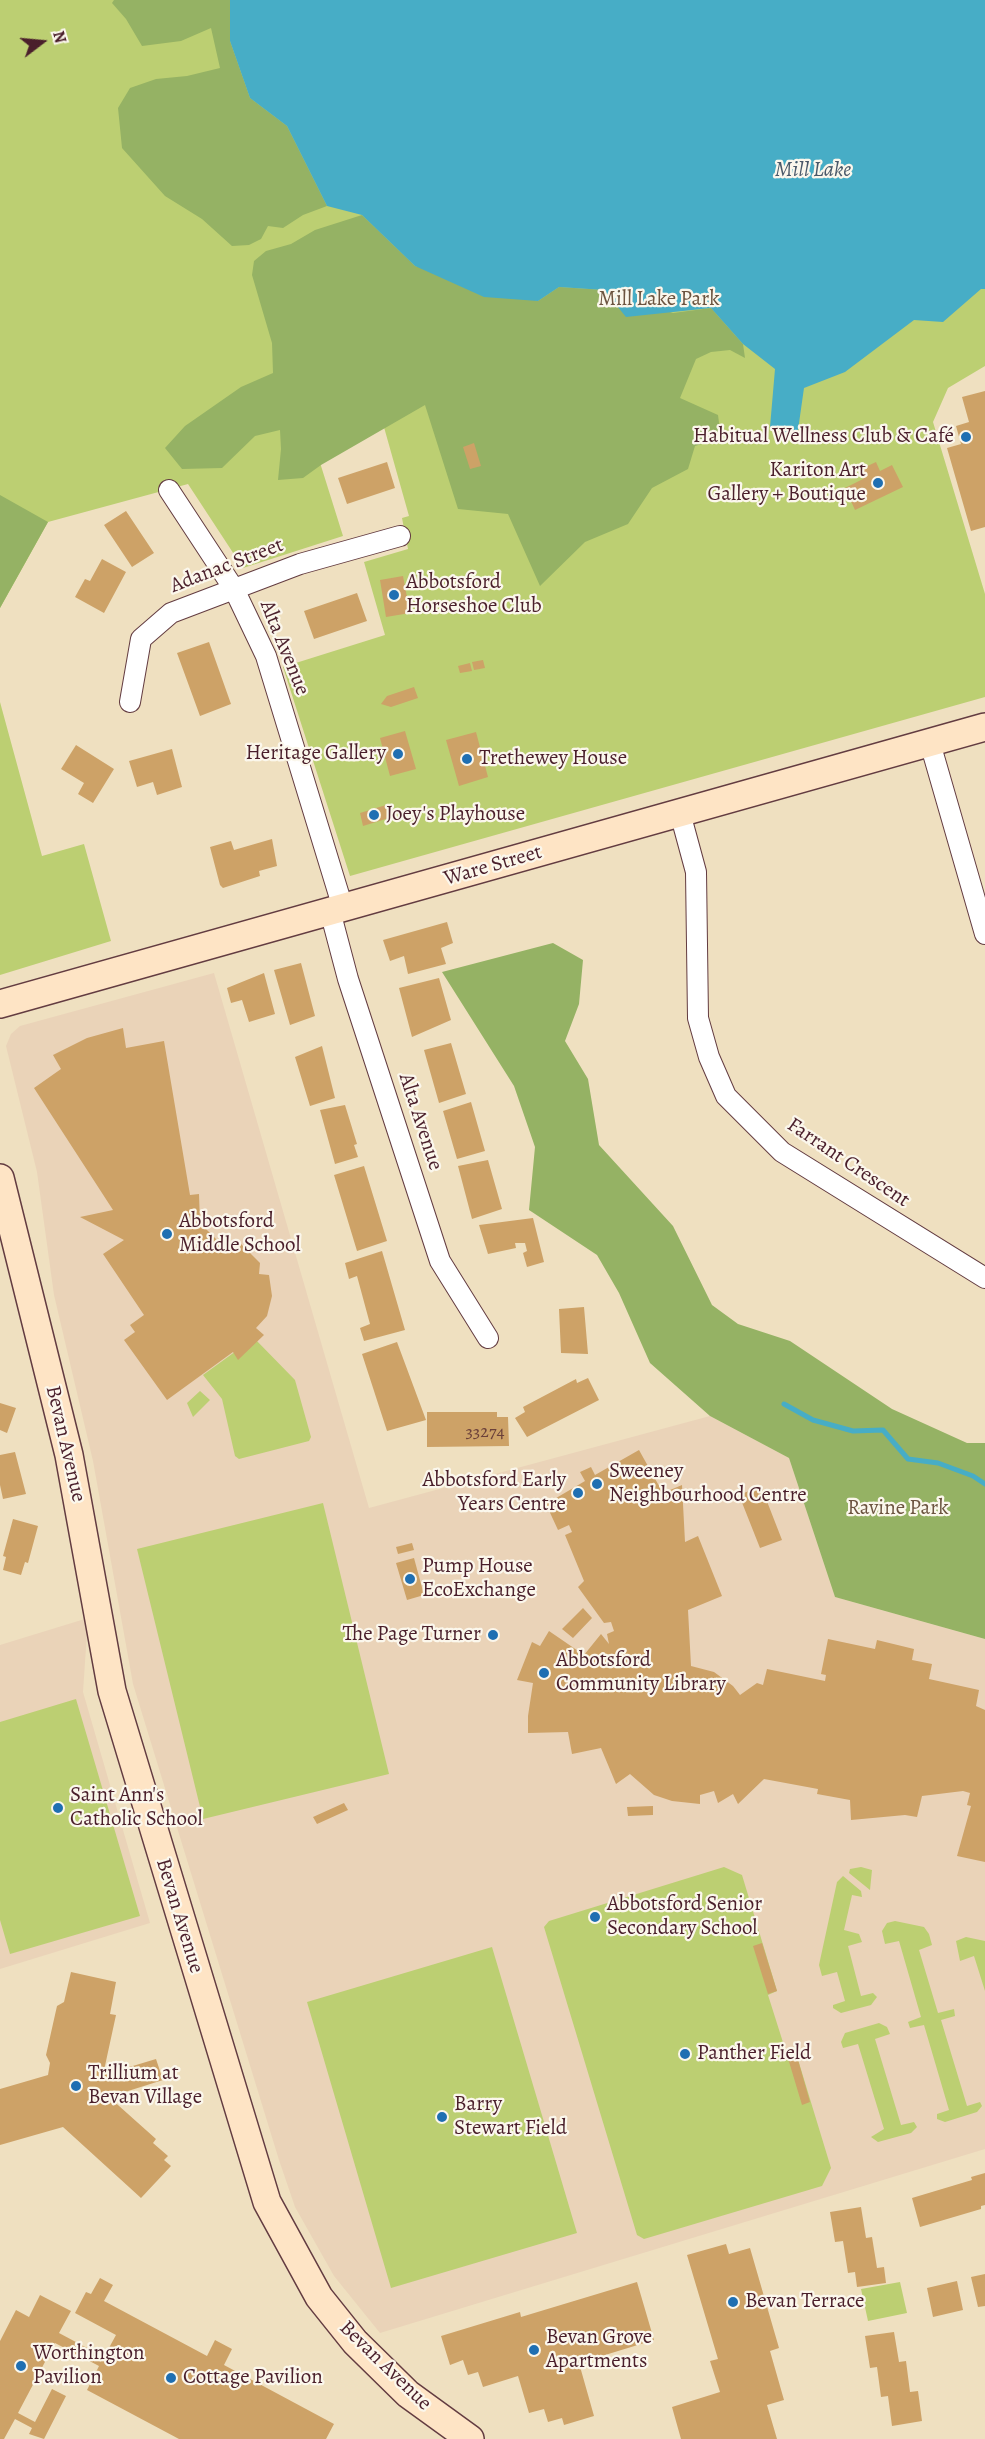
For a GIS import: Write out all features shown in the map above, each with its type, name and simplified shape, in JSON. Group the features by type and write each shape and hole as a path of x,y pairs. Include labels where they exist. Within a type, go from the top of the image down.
{"street":[{"name":"Alta Avenue","path":"168,490 234,589 266,656 337,909 348,979 440,1261 488,1338"},
{"name":"Adanac Street","path":"130,702 141,639 171,613 300,564 400,536"},
{"name":"Ware Street","path":"0,1004 985,727"},
{"path":"930,742 985,934"},
{"name":"Farrant Crescent","path":"680,813 696,872 698,1018 709,1057 726,1096 782,1152 985,1278"},
{"name":"Bevan Avenue","path":"0,1178 69,1455 112,1691 267,2202 319,2297 355,2342 408,2394 470,2439"}],"shaded area":[{"name":"Abbotsford Senior Secondary School","path":"214,973 369,1508 710,1416 789,1458 835,1597 985,1639 985,2149 380,2333 334,2276 295,2207 279,2160 133,1684 93,1461 54,1295 37,1172 6,1046 11,1034 20,1026"},
{"name":"Saint Ann's Catholic School","path":"88,1618 83,1692 150,1923 0,1969 0,1645"}],"green space":[{"name":"Mill Lake Park","path":"0,0 985,0 985,366 948,388 933,422 985,594 985,697 350,876 283,667 385,635 364,562 408,549 402,518 409,516 380,413 311,434 343,536 243,568 188,484 48,522 0,608"},
{"path":"114,0 230,0 230,41 250,98 287,126 327,206 303,215 283,228 268,226 261,239 249,245 232,246 202,219 165,196 122,148 118,108 130,88 156,79 187,76 220,68 211,28 181,41 142,46 126,19 112,3"},
{"path":"362,215 415,266 538,301 559,287 604,290 673,313 711,308 743,344 745,358 730,350 711,352 696,359 680,398 718,415 721,438 695,446 688,469 652,488 628,524 585,542 540,586 508,514 458,509 425,405 321,465 303,478 278,480 280,430 255,436 222,468 182,469 165,448 185,426 241,387 273,373 272,343 252,275 254,261 266,251 291,244 315,230"},
{"path":"0,495 48,522 0,608"},
{"path":"0,702 42,856 84,844 111,941 0,975"},
{"name":"Ravine Park","path":"553,943 583,960 579,1004 565,1041 588,1079 599,1145 673,1226 712,1305 738,1324 790,1341 892,1409 967,1443 985,1443 985,1639 835,1597 789,1458 710,1416 650,1363 619,1293 597,1255 529,1210 535,1147 514,1086 442,972"},
{"path":"254,1338 295,1380 311,1437 309,1441 239,1459 235,1456 222,1399 203,1375"},
{"path":"200,1391 210,1400 193,1417 187,1403"},
{"path":"323,1503 389,1774 203,1819 137,1549"},
{"name":"Saint Ann's Catholic School","path":"76,1699 140,1916 10,1954 0,1920 0,1722"},
{"name":"Panther Field","path":"724,1867 742,1875 777,1991 768,1995 787,2055 796,2053 831,2168 822,2186 644,2239 637,2235 544,1927 549,1921"},
{"path":"861,1867 872,1870 870,1890 849,1873 850,1869"},
{"path":"843,1876 861,1891 862,1897 852,1895 844,1930 859,1934 862,1942 848,1946 861,1996 873,1993 877,1997 871,2005 841,2013 833,2008 833,2005 845,2001 837,1972 822,1976 819,1965 837,1882"},
{"path":"895,1921 924,1927 929,1934 932,1945 919,1950 938,2013 954,2009 955,2016 941,2020 967,2106 980,2102 982,2106 977,2112 945,2122 937,2119 937,2114 949,2110 924,2025 910,2028 908,2022 921,2017 899,1941 885,1944 882,1931 887,1923"},
{"path":"966,1937 985,1941 985,1991 974,1956 960,1961 956,1941"},
{"name":"Barry Stewart Field","path":"492,1947 577,2233 391,2288 307,2002"},
{"path":"879,2023 887,2027 890,2034 875,2039 901,2125 914,2122 917,2127 911,2133 878,2142 871,2137 884,2129 858,2044 843,2048 841,2042 845,2033"},
{"path":"900,2282 907,2313 868,2321 861,2289"}],"water":[{"name":"Mill Lake","path":"230,0 985,0 985,289 981,289 943,322 914,320 845,372 804,388 797,437 770,427 775,369 743,344 711,308 626,317 604,290 559,287 538,301 484,297 415,266 362,215 327,206 287,126 250,98 230,41"}],"building":[{"path":"985,391 985,527 971,531 947,448 961,444 956,426 969,422 962,397"},
{"path":"474,443 481,466 470,469 463,447"},
{"path":"387,462 395,488 347,504 338,478"},
{"name":"Kariton Art Gallery + Boutique","path":"876,462 880,471 892,465 903,487 855,510 845,488 863,479 859,470"},
{"path":"126,511 154,553 132,567 104,525"},
{"path":"102,559 126,572 104,613 75,597 85,579 90,581"},
{"name":"Abbotsford Horseshoe Club","path":"403,576 410,613 386,617 380,580"},
{"path":"357,593 367,621 314,639 304,611"},
{"path":"209,642 231,704 200,716 177,653"},
{"path":"483,660 485,668 474,670 472,662"},
{"path":"470,663 472,671 460,673 458,666"},
{"path":"414,687 418,698 391,707 381,704 387,696"},
{"name":"Heritage Gallery","path":"405,731 416,769 390,776 380,738"},
{"name":"Trethewey House","path":"476,732 488,777 459,786 446,740"},
{"path":"76,745 114,769 93,803 78,794 84,783 61,769"},
{"path":"172,749 182,787 157,795 153,782 137,787 129,761"},
{"name":"Joey's Playhouse","path":"386,805 389,818 363,826 360,813"},
{"path":"272,839 277,866 259,871 260,876 223,888 220,885 210,847 231,841 234,850"},
{"path":"447,922 453,943 441,948 446,964 408,974 404,956 390,961 383,940"},
{"path":"301,963 315,1016 290,1025 274,970"},
{"path":"264,973 275,1014 249,1022 242,1000 231,1003 227,988"},
{"path":"439,978 451,1020 412,1037 399,988"},
{"path":"123,1028 126,1048 164,1041 190,1195 199,1194 200,1223 229,1252 240,1243 260,1263 259,1274 269,1275 272,1296 267,1316 256,1328 264,1335 238,1360 233,1352 167,1400 124,1340 135,1332 130,1325 144,1315 103,1254 124,1240 80,1217 113,1210 34,1088 61,1069 53,1055 87,1038"},
{"path":"451,1043 466,1094 439,1103 424,1050"},
{"path":"322,1046 335,1098 310,1106 295,1057"},
{"path":"471,1102 485,1151 457,1159 443,1111"},
{"path":"345,1105 357,1144 354,1145 358,1157 335,1164 320,1110"},
{"path":"488,1160 502,1209 472,1219 458,1166"},
{"path":"364,1166 387,1241 357,1251 334,1175"},
{"path":"533,1218 544,1262 527,1267 523,1253 527,1251 525,1243 515,1243 516,1248 488,1254 479,1225"},
{"path":"382,1251 405,1330 364,1341 360,1328 370,1324 357,1276 349,1279 345,1263"},
{"path":"584,1307 588,1354 561,1353 559,1309"},
{"path":"397,1342 426,1420 387,1431 362,1354"},
{"path":"588,1378 599,1400 527,1437 515,1418 525,1412 523,1407 576,1379 577,1383"},
{"path":"0,1403 16,1408 7,1433 0,1430"},
{"path":"427,1412 497,1412 497,1417 508,1417 509,1446 427,1447"},
{"path":"639,1450 663,1493 682,1485 685,1542 698,1536 722,1596 688,1610 691,1666 714,1672 733,1686 740,1695 757,1683 763,1685 767,1669 825,1681 826,1675 821,1674 828,1639 875,1649 877,1640 914,1649 912,1660 932,1664 929,1679 979,1690 976,1706 985,1710 985,1862 957,1856 971,1806 967,1805 970,1793 963,1791 922,1796 917,1817 905,1815 851,1820 850,1800 817,1794 818,1789 764,1779 738,1804 733,1794 718,1803 714,1791 700,1795 700,1804 672,1801 654,1795 630,1774 616,1784 601,1748 572,1754 568,1732 528,1733 533,1683 517,1680 532,1642 540,1646 549,1631 584,1655 601,1634 609,1644 607,1634 614,1631 611,1622 604,1623 578,1587 584,1581 565,1535 572,1532 569,1525 558,1530 546,1504 585,1481 580,1472 591,1467 595,1475"},
{"path":"15,1452 26,1494 3,1499 0,1485 0,1455"},
{"path":"761,1486 782,1540 760,1548 739,1495"},
{"path":"13,1519 38,1526 28,1563 25,1562 21,1575 3,1570 6,1557 3,1556"},
{"path":"412,1543 414,1550 398,1554 396,1547"},
{"name":"Pump House EcoExchange","path":"414,1558 424,1595 407,1600 396,1563"},
{"path":"583,1608 592,1618 573,1638 562,1629"},
{"path":"344,1803 348,1810 317,1824 313,1817"},
{"path":"653,1806 653,1815 628,1816 627,1807"},
{"path":"762,1943 777,1991 768,1994 753,1946"},
{"name":"Trillium at Bevan Village","path":"71,1972 116,1982 110,2014 116,2015 103,2075 156,2059 163,2080 109,2097 156,2139 153,2143 168,2156 164,2160 171,2166 141,2198 63,2127 0,2145 0,2089 48,2075 50,2063 46,2055 57,2006 64,2002"},
{"path":"796,2053 810,2102 802,2105 787,2055"},
{"path":"985,2173 985,2205 981,2206 981,2209 920,2227 912,2198 972,2180 971,2177"},
{"path":"861,2207 866,2238 872,2237 877,2268 884,2267 886,2283 857,2287 855,2272 848,2273 843,2241 835,2242 830,2212"},
{"name":"Bevan Terrace","path":"726,2244 729,2254 750,2248 779,2348 770,2351 784,2400 767,2405 777,2439 681,2439 672,2407 720,2392 710,2361 718,2359 687,2255"},
{"path":"985,2274 985,2306 978,2307 971,2277"},
{"name":"Cottage Pavilion","path":"100,2278 113,2285 104,2301 207,2356 215,2340 232,2349 224,2365 334,2424 326,2439 179,2439 87,2390 99,2366 55,2343 18,2413 35,2422 52,2389 66,2396 44,2439 29,2434 32,2428 15,2419 4,2439 0,2439 0,2341 16,2310 29,2317 40,2295 71,2311 59,2333 104,2357 116,2335 75,2313 86,2292 91,2294"},
{"path":"957,2281 963,2310 933,2317 927,2288"},
{"name":"Bevan Grove Apartments","path":"637,2282 654,2340 579,2363 594,2416 564,2425 562,2418 548,2422 544,2409 529,2413 518,2376 483,2387 478,2372 468,2375 463,2360 450,2365 441,2336 520,2312 521,2317"},
{"path":"894,2332 899,2362 906,2361 910,2392 918,2391 922,2421 892,2426 888,2396 881,2397 877,2367 870,2368 865,2336"}],"waterway":[{"path":"784,1404 813,1420 853,1431 883,1430 908,1459 938,1463 973,1476 985,1484"}],"place":[{"name":"Habitual Wellness Club & Café","path":"966,437"},
{"name":"Kariton Art Gallery + Boutique","path":"878,483"},
{"name":"Abbotsford Horseshoe Club","path":"394,595"},
{"name":"Heritage Gallery","path":"398,754"},
{"name":"Trethewey House","path":"467,759"},
{"name":"Joey's Playhouse","path":"374,815"},
{"name":"Abbotsford Middle School","path":"167,1234"},
{"name":"Sweeney Neighbourhood Centre","path":"597,1484"},
{"name":"Abbotsford Early Years Centre","path":"578,1493"},
{"name":"Pump House EcoExchange","path":"410,1579"},
{"name":"The Page Turner","path":"493,1635"},
{"name":"Abbotsford Community Library","path":"544,1673"},
{"name":"Saint Ann's Catholic School","path":"58,1808"},
{"name":"Abbotsford Senior Secondary School","path":"595,1917"},
{"name":"Panther Field","path":"685,2054"},
{"name":"Trillium at Bevan Village","path":"76,2086"},
{"name":"Barry Stewart Field","path":"442,2117"},
{"name":"Bevan Terrace","path":"733,2302"},
{"name":"Bevan Grove Apartments","path":"534,2350"},
{"name":"Worthington Pavilion","path":"21,2366"},
{"name":"Cottage Pavilion","path":"171,2378"}]}
